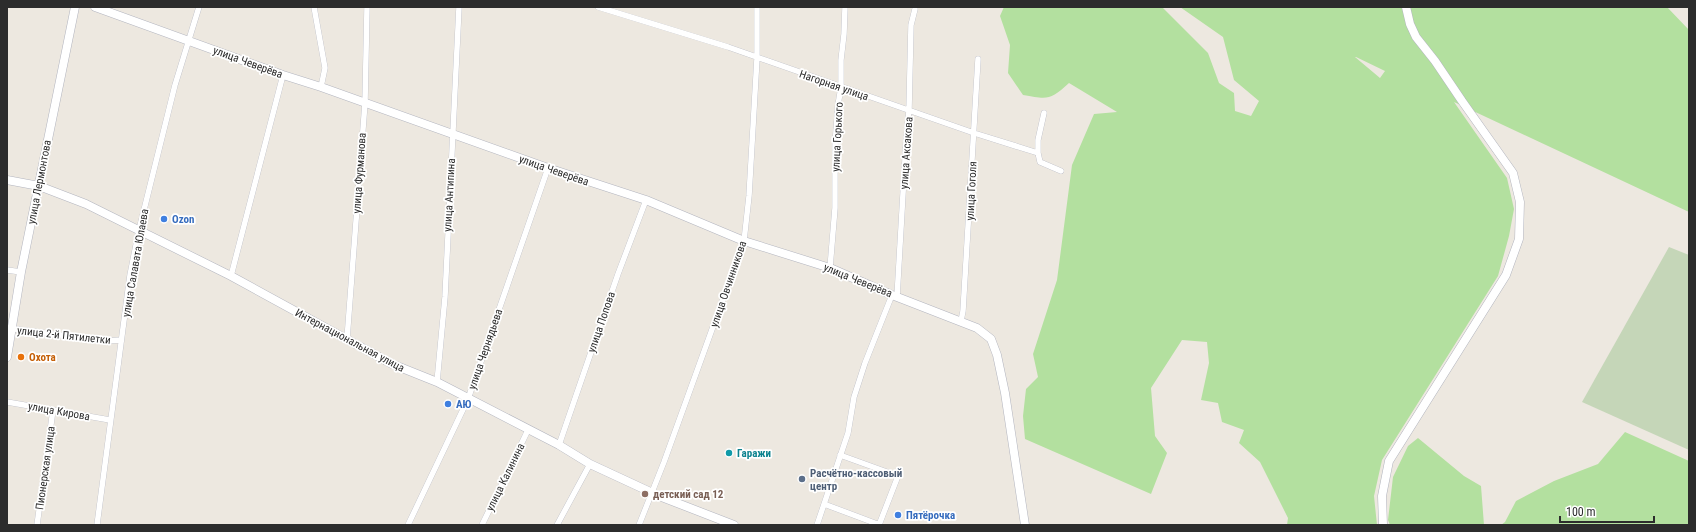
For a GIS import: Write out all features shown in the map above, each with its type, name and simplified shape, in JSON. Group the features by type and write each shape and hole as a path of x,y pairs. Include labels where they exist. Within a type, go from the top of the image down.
{"street":[{"name":"улица Лермонтова","path":"7,357 10,329 21,272 75,7"},
{"name":"улица Чеверёва","path":"95,7 283,76 321,87 548,168 646,200 744,241 830,268 894,296 977,328 991,339 997,355 1005,393 1025,525"},
{"name":"улица Салавата Юлаева","path":"97,525 130,275 139,230 175,85 199,7"},
{"path":"314,7 325,68 321,87"},
{"name":"улица Фурманова","path":"347,339 365,103 367,7"},
{"name":"улица Антипина","path":"437,382 445,297 459,7"},
{"name":"Нагорная улица","path":"598,7 728,47 974,133 1038,153"},
{"name":"улица Овчинникова","path":"639,525 744,241 749,196 757,58 757,7"},
{"name":"улица Горького","path":"830,268 834,208 835,145 841,87 841,60 845,7"},
{"path":"1383,525 1382,496 1389,461 1506,275 1519,239 1520,202 1513,173 1462,102 1435,61 1416,37 1410,24 1406,7"},
{"name":"улица Аксакова","path":"817,525 848,433 851,406 860,377 894,296 909,110 911,25 915,9"},
{"name":"улица Гоголя","path":"961,321 963,311 978,59"},
{"path":"231,276 283,76"},
{"path":"1044,113 1038,140 1040,162 1061,172"},
{"name":"улица Чернядьева","path":"408,525 468,399 548,168"},
{"name":"Интернациональная улица","path":"7,180 38,186 86,204 231,276 392,364 437,382 559,445 590,464 652,493 734,525"},
{"name":"улица Попова","path":"559,445 618,274 646,200"},
{"path":"7,270 21,272"},
{"name":"улица 2-й Пятилетки","path":"10,329 71,335 106,341 121,340"},
{"name":"улица Кирова","path":"7,402 110,420"},
{"name":"Пионерская улица","path":"37,525 53,410"},
{"name":"улица Калинина","path":"482,525 528,430"},
{"path":"824,504 879,525 898,476 840,455"},
{"path":"557,525 590,464"}],"green space":[{"path":"1004,7 1162,7 1208,53 1219,83 1234,93 1235,111 1251,116 1259,101 1234,80 1223,37 1180,7 1667,7 1689,30 1689,212 1454,102 1507,178 1514,209 1509,236 1498,276 1382,460 1374,496 1377,525 1287,525 1288,518 1260,462 1239,443 1244,430 1222,422 1218,403 1201,400 1209,363 1207,342 1182,340 1151,388 1155,436 1167,453 1151,494 1025,439 1023,416 1026,389 1038,377 1033,354 1057,280 1072,165 1094,114 1117,112 1069,83 1052,96 1043,98 1023,95 1008,73 1010,45 1000,16","holes":["1356,57 1385,71 1380,78"]},
{"path":"1669,247 1689,255 1689,450 1582,402"},
{"path":"1625,432 1689,461 1689,525 1501,525 1505,522 1516,501 1554,481 1598,464"},
{"path":"1418,438 1464,476 1481,486 1484,525 1390,525 1388,520 1393,477 1408,446"}],"place":[{"name":"Ozon","path":"164,219"},
{"name":"Охота","path":"21,357"},
{"name":"АЮ","path":"448,404"},
{"name":"Гаражи","path":"729,453"},
{"name":"Расчётно-кассовый центр","path":"802,479"},
{"name":"детский сад 12","path":"645,494"},
{"name":"Пятёрочка","path":"898,515"}]}
